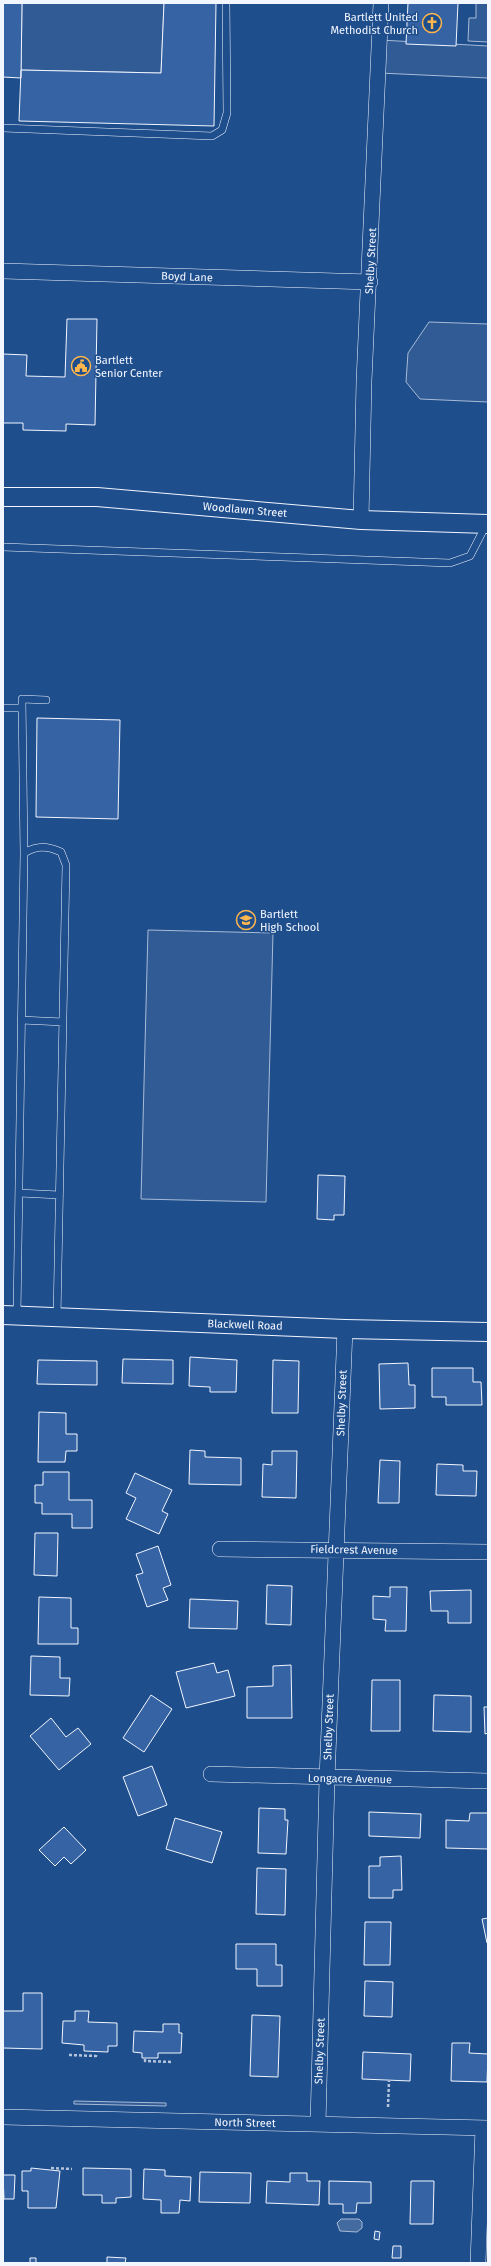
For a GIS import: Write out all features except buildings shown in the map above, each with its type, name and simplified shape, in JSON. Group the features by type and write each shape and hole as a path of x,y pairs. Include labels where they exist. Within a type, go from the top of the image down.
{"street":[{"name":"Shelby Street","path":"362,520 364,381 370,282 381,3"},
{"name":"Boyd Lane","path":"3,271 370,282"},
{"name":"Woodlawn Street","path":"3,497 97,497 362,520 487,524"},
{"name":"Blackwell Road","path":"10,1316 345,1329 488,1332"},
{"name":"Shelby Street","path":"318,2124 326,1778 345,1329"},
{"name":"Fieldcrest Avenue","path":"220,1549 336,1549 488,1552"},
{"name":"Longacre Avenue","path":"211,1774 488,1781"},
{"name":"North Street","path":"3,2117 485,2128"},
{"path":"478,2263 485,2128"}],"lane":[{"path":"3,128 212,136 222,130 227,113 226,3"},
{"path":"3,547 450,563 470,556 487,524"},
{"path":"10,1316 19,1193 24,854 22,700 46,700"},
{"path":"3,708 22,708"},
{"path":"24,854 35,847 49,847 61,852 66,865 57,1317"},
{"path":"22,1020 63,1022"},
{"path":"19,1193 59,1195"}],"path":[{"path":"69,2055 96,2056 96,2053"},
{"path":"145,2059 145,2061 174,2062"},
{"path":"388,2107 389,2081"},
{"path":"51,2168 72,2169"}],"shaded area":[{"path":"22,3 164,3 161,73 21,70"},
{"path":"476,3 488,3 488,42 468,41 469,18 476,18"},
{"path":"380,40 488,46 488,78 379,73"},
{"path":"429,322 488,324 488,402 420,399 406,382 408,353"},
{"path":"148,930 273,933 266,1202 141,1199"},
{"path":"74,2101 166,2103 166,2106 74,2104"},
{"path":"341,2219 359,2219 362,2222 362,2228 357,2232 340,2231 337,2223"}],"place":[{"name":"Bartlett United Methodist Church","path":"432,23"},
{"name":"Bartlett Senior Center","path":"81,366"},
{"name":"Bartlett High School","path":"246,920"}]}
